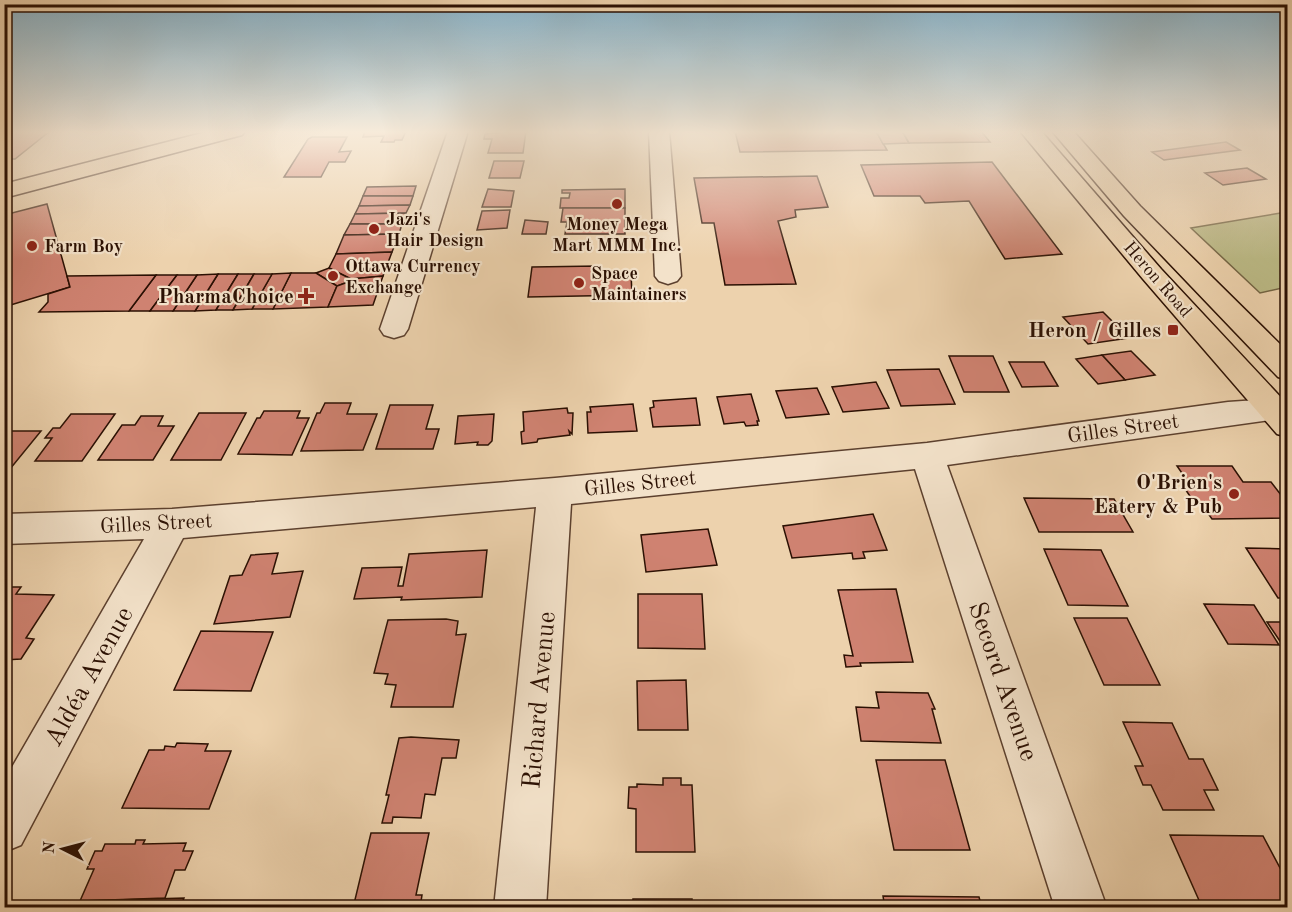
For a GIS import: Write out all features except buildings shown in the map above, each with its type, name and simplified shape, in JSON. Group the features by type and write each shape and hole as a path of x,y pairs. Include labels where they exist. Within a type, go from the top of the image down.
{"main road":[{"path":"4,190 68,174"},
{"name":"Heron Road","path":"1067,174 1280,418"},
{"name":"Heron Road","path":"1100,174 1287,370"}],"street":[{"path":"394,329 444,174"},
{"path":"663,174 668,276"},
{"name":"Gilles Street","path":"4,529 172,524 555,492 927,455 1228,413 1280,418"},
{"name":"Secord Avenue","path":"927,455 1081,908"},
{"name":"Richard Avenue","path":"520,908 555,492"},
{"name":"Aldéa Avenue","path":"4,828 172,524"}],"shaded area":[{"path":"1287,212 1287,287 1260,293 1191,228"}],"place":[{"name":"Money Mega Mart MMM Inc.","path":"617,204"},
{"name":"Jazi's Hair Design","path":"374,229"},
{"name":"Farm Boy","path":"32,246"},
{"name":"Ottawa Currency Exchange","path":"333,276"},
{"name":"Space Maintainers","path":"579,283"},
{"name":"PharmaChoice","path":"306,296"},
{"name":"Heron / Gilles","path":"1173,330"},
{"name":"O'Brien's Eatery & Pub","path":"1234,494"}]}
